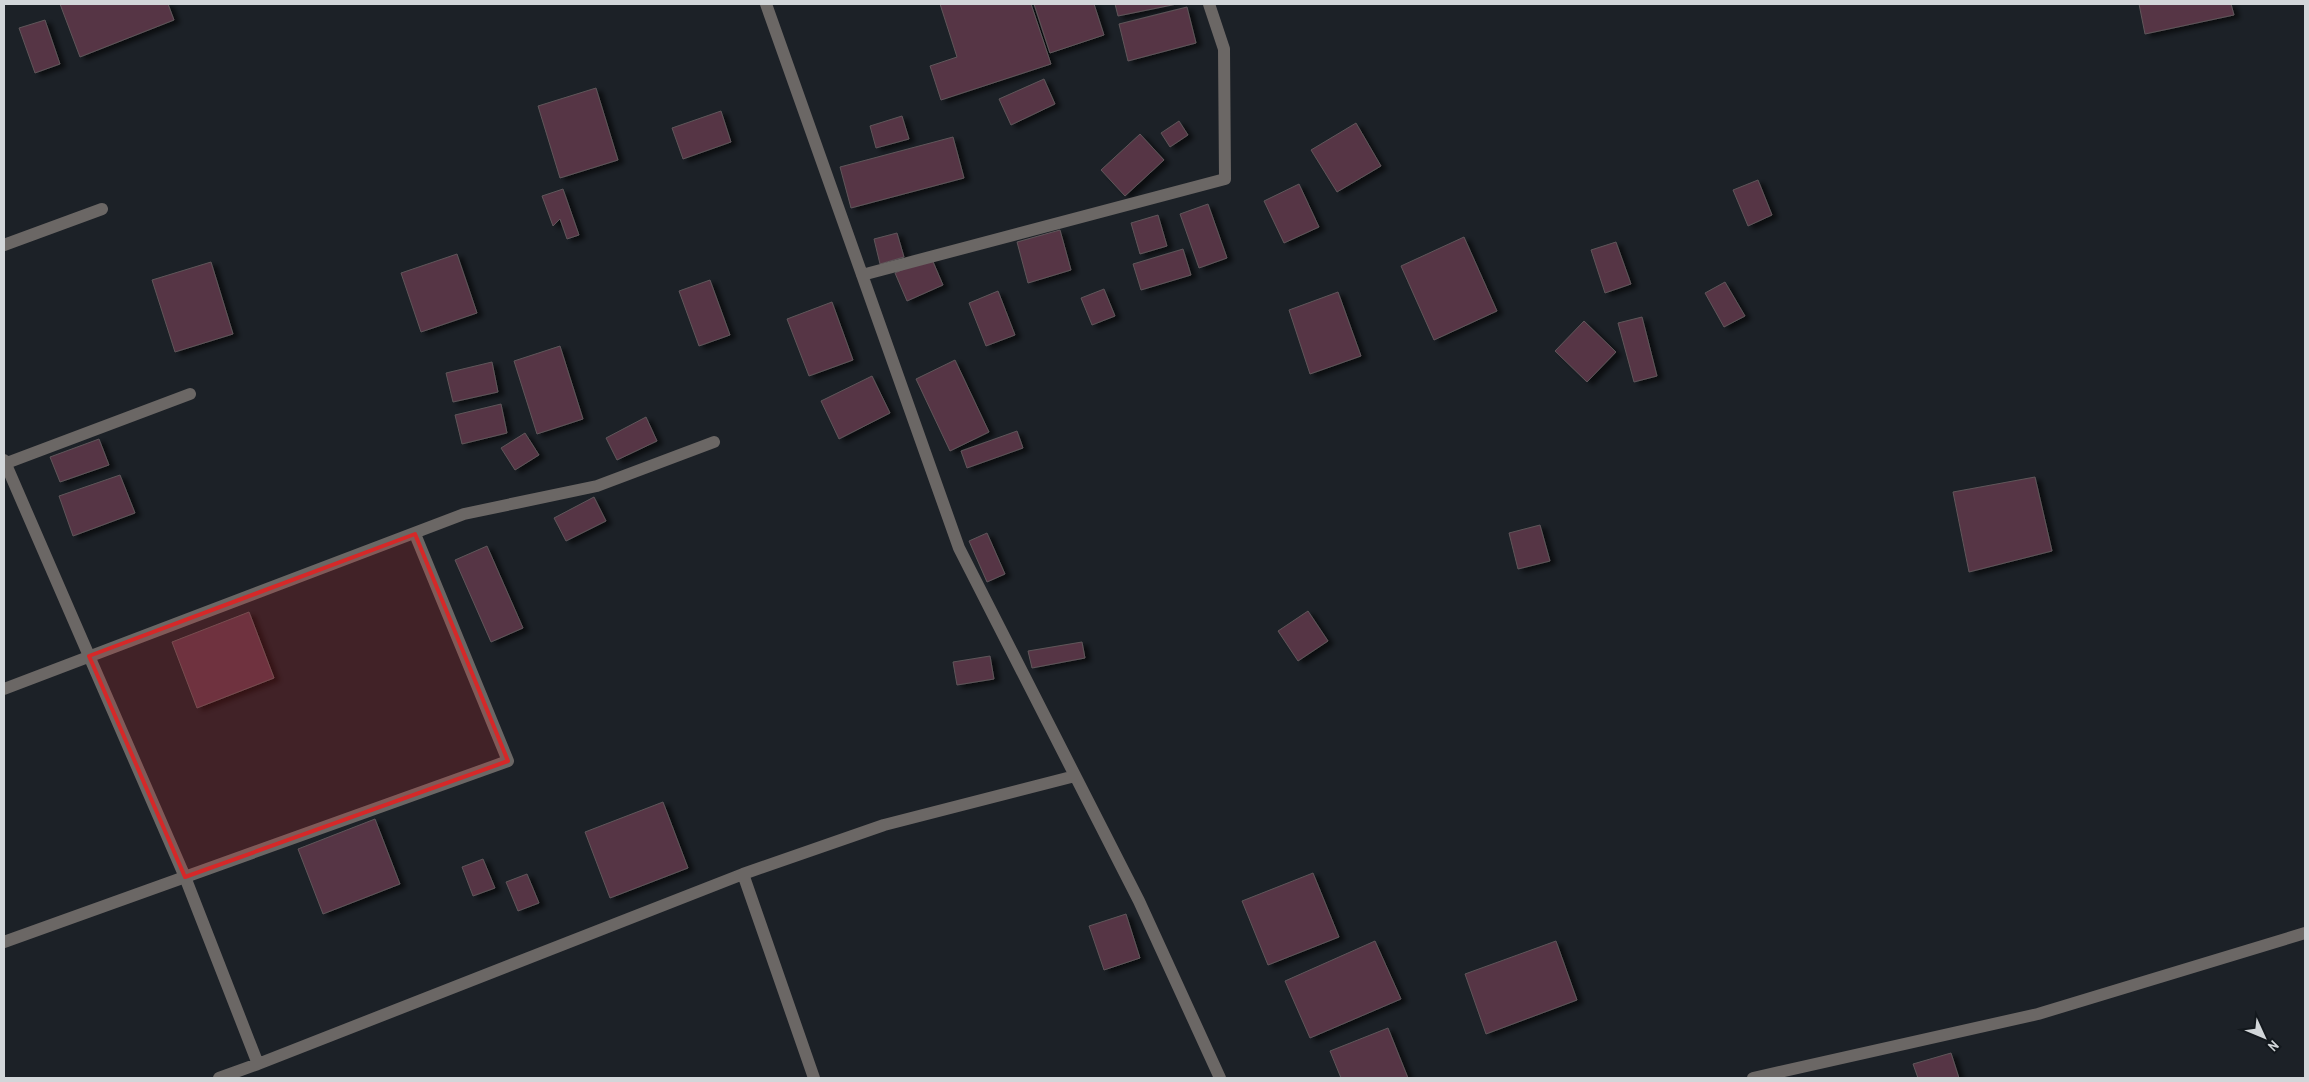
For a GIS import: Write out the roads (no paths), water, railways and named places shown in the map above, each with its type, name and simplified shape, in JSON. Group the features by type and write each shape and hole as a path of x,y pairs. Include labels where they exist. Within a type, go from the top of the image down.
{"street":[{"path":"766,4 959,548 1139,901 1220,1078"},
{"path":"862,275 1225,179 1224,49 1208,4"},
{"path":"4,245 102,209"},
{"path":"190,394 4,462 185,877 258,1064"},
{"path":"4,688 464,514 597,486 714,442"},
{"path":"4,942 508,761 415,534"},
{"path":"219,1078 743,874 884,825 1075,776"},
{"path":"743,874 814,1078"},
{"path":"1753,1078 2038,1014 2305,933"}]}
